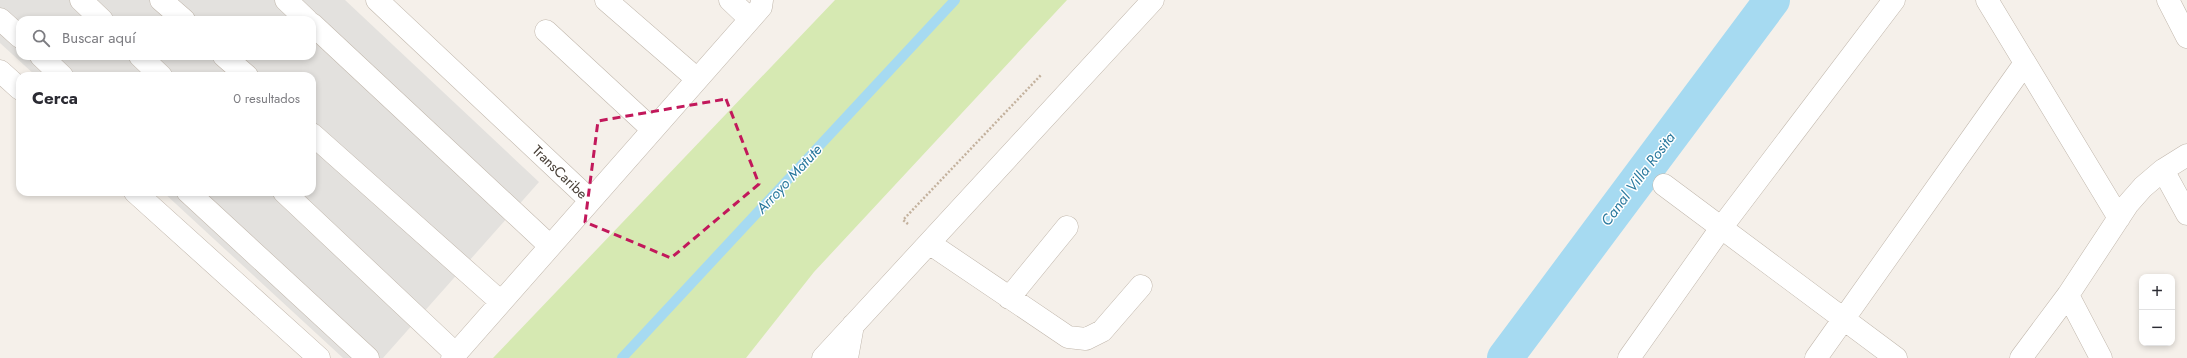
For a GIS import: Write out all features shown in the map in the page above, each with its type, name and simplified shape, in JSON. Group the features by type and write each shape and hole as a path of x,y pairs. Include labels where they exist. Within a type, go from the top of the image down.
{"street":[{"path":"81,0 98,16"},
{"path":"161,0 179,16"},
{"path":"286,0 303,16"},
{"path":"606,0 697,79"},
{"path":"730,0 750,19"},
{"path":"590,200 761,7 762,0"},
{"path":"823,358 1153,0"},
{"path":"1629,358 1722,228 1894,0"},
{"path":"1987,0 2119,218"},
{"path":"2168,0 2187,37"},
{"name":"TransCaribe","path":"385,3 590,200 454,356"},
{"path":"0,19 16,33"},
{"path":"316,28 550,246"},
{"path":"546,31 652,129"},
{"path":"45,60 58,72"},
{"path":"144,60 157,72"},
{"path":"229,60 242,72"},
{"path":"1816,358 2025,63"},
{"path":"0,71 16,85"},
{"path":"316,138 501,302"},
{"path":"2021,358 2068,295 2119,218 2143,187 2163,170 2187,155"},
{"path":"2163,170 2187,214"},
{"path":"1664,185 1896,358"},
{"path":"139,196 320,358"},
{"path":"192,196 368,358"},
{"path":"288,196 454,356"},
{"path":"1009,298 1067,227"},
{"path":"929,243 1068,337 1086,340 1102,331 1141,286"},
{"path":"2068,295 2101,358"},
{"path":"846,358 853,325"}],"highlighted area":[{"path":"726,99 759,184 671,258 585,222 598,121"}],"green space":[{"path":"835,0 1067,0 814,272 746,358 493,358"}],"shaded area":[{"path":"0,0 345,0 539,182 383,358 343,358 167,196 316,196 316,72 32,72 19,60 316,60 316,16 16,16 16,58 0,43"}],"waterway":[{"name":"Arroyo Matute","path":"622,358 955,0"},
{"name":"Canal Villa Rosita","path":"1505,358 1772,0"}]}
